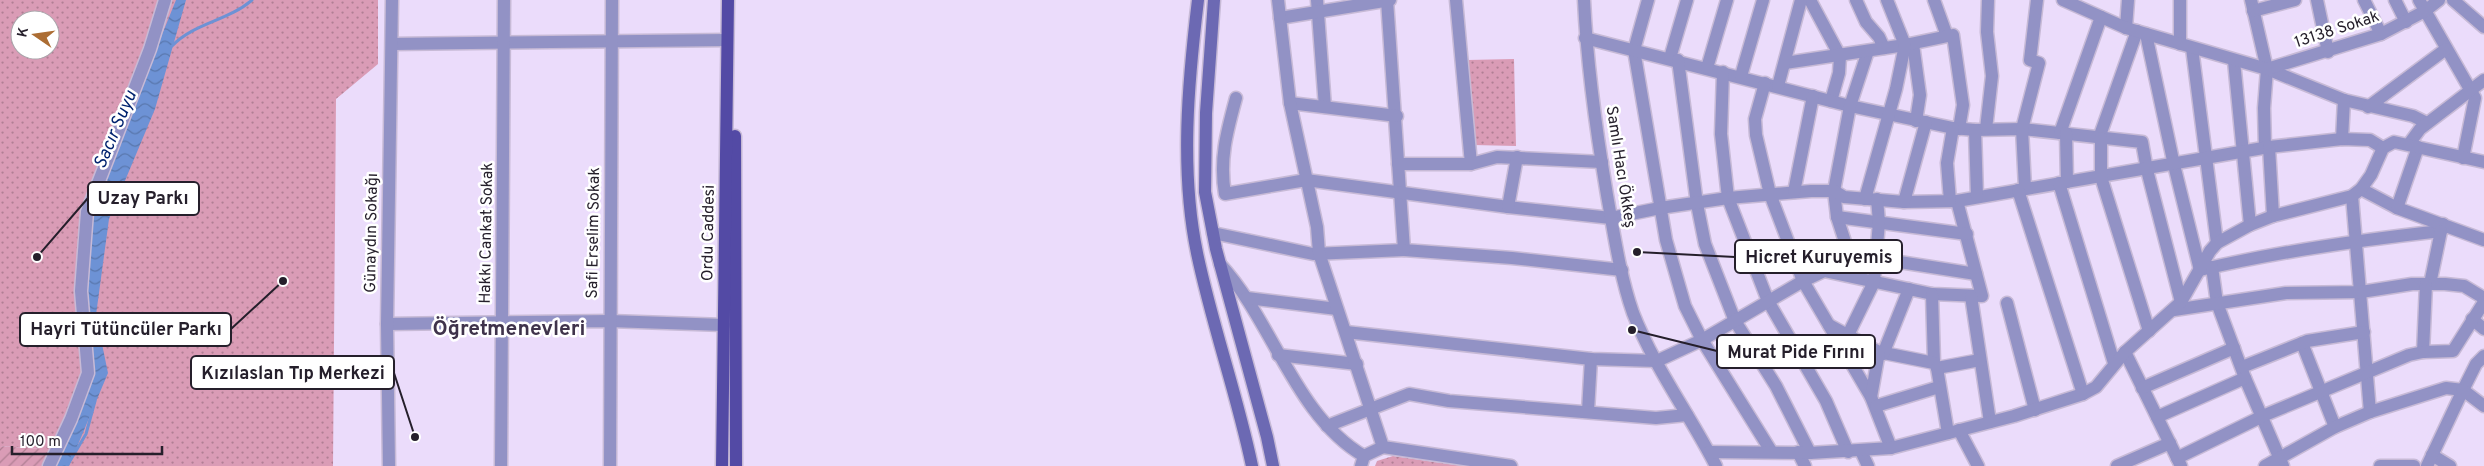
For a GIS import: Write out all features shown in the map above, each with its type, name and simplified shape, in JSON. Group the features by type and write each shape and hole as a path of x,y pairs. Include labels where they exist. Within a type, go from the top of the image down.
{"main road":[{"name":"Ordu Caddesi","path":"722,466 728,0"},
{"name":"Ordu Caddesi","path":"736,0 736,466"},
{"path":"1198,0 1188,129 1188,193 1196,252 1208,302 1233,383 1252,466"},
{"path":"1214,0 1206,113 1205,192 1220,264 1267,437 1273,466"}],"street":[{"path":"49,466 71,419 88,373 81,291 87,212 150,49 166,0"},
{"name":"Günaydın Sokağı","path":"389,466 387,324 392,0"},
{"name":"Hakkı Cankat Sokak","path":"501,466 504,0"},
{"name":"Safi Erselim Sokak","path":"610,466 612,0"},
{"path":"1278,0 1290,103 1317,228 1319,253 1383,447"},
{"path":"1280,18 1318,6 1388,0 1397,116 1399,193 1404,250"},
{"path":"1456,0 1471,164"},
{"name":"Samlı Hacı Ökkeş","path":"1584,0 1586,38 1602,162 1611,218 1633,313 1657,361 1716,466"},
{"path":"1648,0 1634,50 1666,240 1686,306 1702,340 1771,451"},
{"path":"1687,0 1674,59 1696,204 1705,244 1735,321 1776,386 1804,453 1805,466"},
{"path":"1706,68 1727,0"},
{"path":"1741,76 1763,0"},
{"path":"1778,86 1801,0"},
{"path":"1810,0 1840,56 1839,73 1831,100"},
{"path":"1856,0 1866,22 1880,37 1884,48"},
{"path":"1887,0 1909,45 1920,95 1921,122 1904,202"},
{"path":"1934,0 1947,36"},
{"path":"1977,197 1980,130 1992,76 1987,32 1988,0"},
{"path":"2037,0 2030,60 2039,63 2022,129 2021,189 2083,394"},
{"path":"2128,0 2174,165 2217,303 2261,417 2281,462"},
{"path":"2180,0 2180,44"},
{"path":"2273,216 2264,108 2267,69 2252,5 2294,0"},
{"path":"2317,0 2328,52"},
{"path":"2364,0 2380,34"},
{"path":"2395,0 2406,22"},
{"name":"13138 Sokak","path":"2267,69 2328,52 2380,34 2406,22 2422,6 2439,0"},
{"path":"2454,0 2484,27"},
{"path":"2070,2 2136,31 2234,61 2267,69 2344,100 2413,116 2427,123"},
{"path":"1318,6 1325,107"},
{"path":"2422,6 2474,98 2463,158"},
{"path":"2101,17 2063,133 2063,182 2114,363"},
{"path":"2136,31 2100,138 2101,177 2149,331"},
{"path":"1785,63 1909,45 1953,35 1963,105 1947,163 1953,201 1967,234 1982,296 1932,294 1824,271"},
{"path":"1586,38 1741,76 1850,106 1921,122 1956,128 1980,130 2022,129 2142,142 2178,306"},
{"path":"392,44 612,43 727,40"},
{"path":"1847,336 1874,282 1879,222 1871,199 1888,115 1909,45"},
{"path":"2192,48 2217,243"},
{"path":"2368,107 2446,49"},
{"path":"1346,332 1591,359 1657,361 1702,340 1803,281 1847,259 1849,254 1837,217 1834,191 1850,106 1868,51"},
{"path":"2234,61 2250,225"},
{"path":"1723,72 1721,134 1728,198 1768,301 1826,401 1848,452"},
{"path":"2397,208 2413,146 2427,123 2484,80"},
{"path":"1765,83 1755,126 1770,194 1803,281 1874,401 1891,448"},
{"path":"1794,192 1813,96"},
{"path":"1236,98 1222,155 1221,173 1225,194 1306,180 1508,207 1611,218 1660,208 1728,198 1794,192 1834,191 1844,197 1904,202 1953,201 2147,170 2267,148 2342,139 2370,140 2383,148"},
{"path":"2342,139 2344,100"},
{"path":"1290,103 1397,116"},
{"path":"2370,412 2356,241 2356,193 2383,148 2394,142 2484,162"},
{"path":"1398,164 1471,164 1497,157 1602,162"},
{"path":"1508,207 1517,157"},
{"path":"1709,452 1771,451 1804,453 1848,452 1891,448 2035,410 2083,394 2096,387 2125,352 2178,306 2206,268 2210,251 2217,243 2250,225 2273,216 2356,193 2397,208 2442,228 2482,235"},
{"path":"1837,217 1967,234"},
{"path":"2206,268 2244,259 2442,228"},
{"path":"2423,352 2428,284 2442,228"},
{"path":"1213,233 1279,248 1319,253 1404,250 1512,258 1622,270"},
{"path":"1849,254 1876,260 1976,274"},
{"path":"1220,264 1247,298 1278,355 1327,426 1362,461 1383,447 1511,466"},
{"path":"2178,306 2217,303 2286,293 2361,292 2428,284 2464,286 2484,298"},
{"path":"1874,401 1881,353 1909,289"},
{"path":"1932,294 1935,366 1939,387 1953,432 1978,466"},
{"path":"1971,296 1990,422"},
{"path":"1247,298 1337,309"},
{"path":"2125,352 2179,462 2261,417 2409,355 2423,352 2453,351 2472,318 2484,302"},
{"path":"2008,303 2035,410"},
{"path":"2472,318 2484,329"},
{"path":"387,324 610,321 724,326"},
{"path":"1827,324 1881,353 1935,366 1980,360"},
{"path":"2157,418 2302,343 2364,332"},
{"path":"2302,343 2335,426"},
{"path":"2142,388 2234,348"},
{"path":"1278,355 1357,364"},
{"path":"1588,411 1591,359"},
{"path":"2450,466 2430,461 2463,390 2481,363"},
{"path":"1874,401 1939,387"},
{"path":"2265,466 2281,462 2335,426 2370,412 2446,388 2463,390 2484,406"},
{"path":"1327,426 1409,394 1449,401 1656,418 1687,415"},
{"path":"2117,466 2170,444"},
{"path":"1861,451 1868,466"},
{"path":"2380,466 2414,466"}],"shaded area":[{"path":"0,0 378,0 378,64 336,99 333,466 44,466 41,449 0,446"},
{"path":"1514,59 1516,146 1473,145 1467,60"},
{"path":"0,446 41,449 51,454 44,466 0,466"},
{"path":"1393,456 1463,466 1375,466 1377,461"}],"water":[{"path":"176,0 186,0 155,109 109,219 96,315 108,373 69,466 53,466 92,373 82,312 90,212"}],"waterway":[{"name":"Sacır Suyu","path":"172,46 190,32 232,13 252,0"},
{"name":"Sacır Suyu","path":"67,466 86,434 95,401"}],"place":[{"name":"Hicret Kuruyemis","path":"1637,252"},
{"name":"Uzay Parkı","path":"37,257"},
{"name":"Hayri Tütüncüler Parkı","path":"283,281"},
{"name":"Murat Pide Fırını","path":"1632,330"},
{"name":"Kızılaslan Tıp Merkezi","path":"415,437"}],"district":[{"name":"Öğretmenevleri","path":"509,329"}]}
